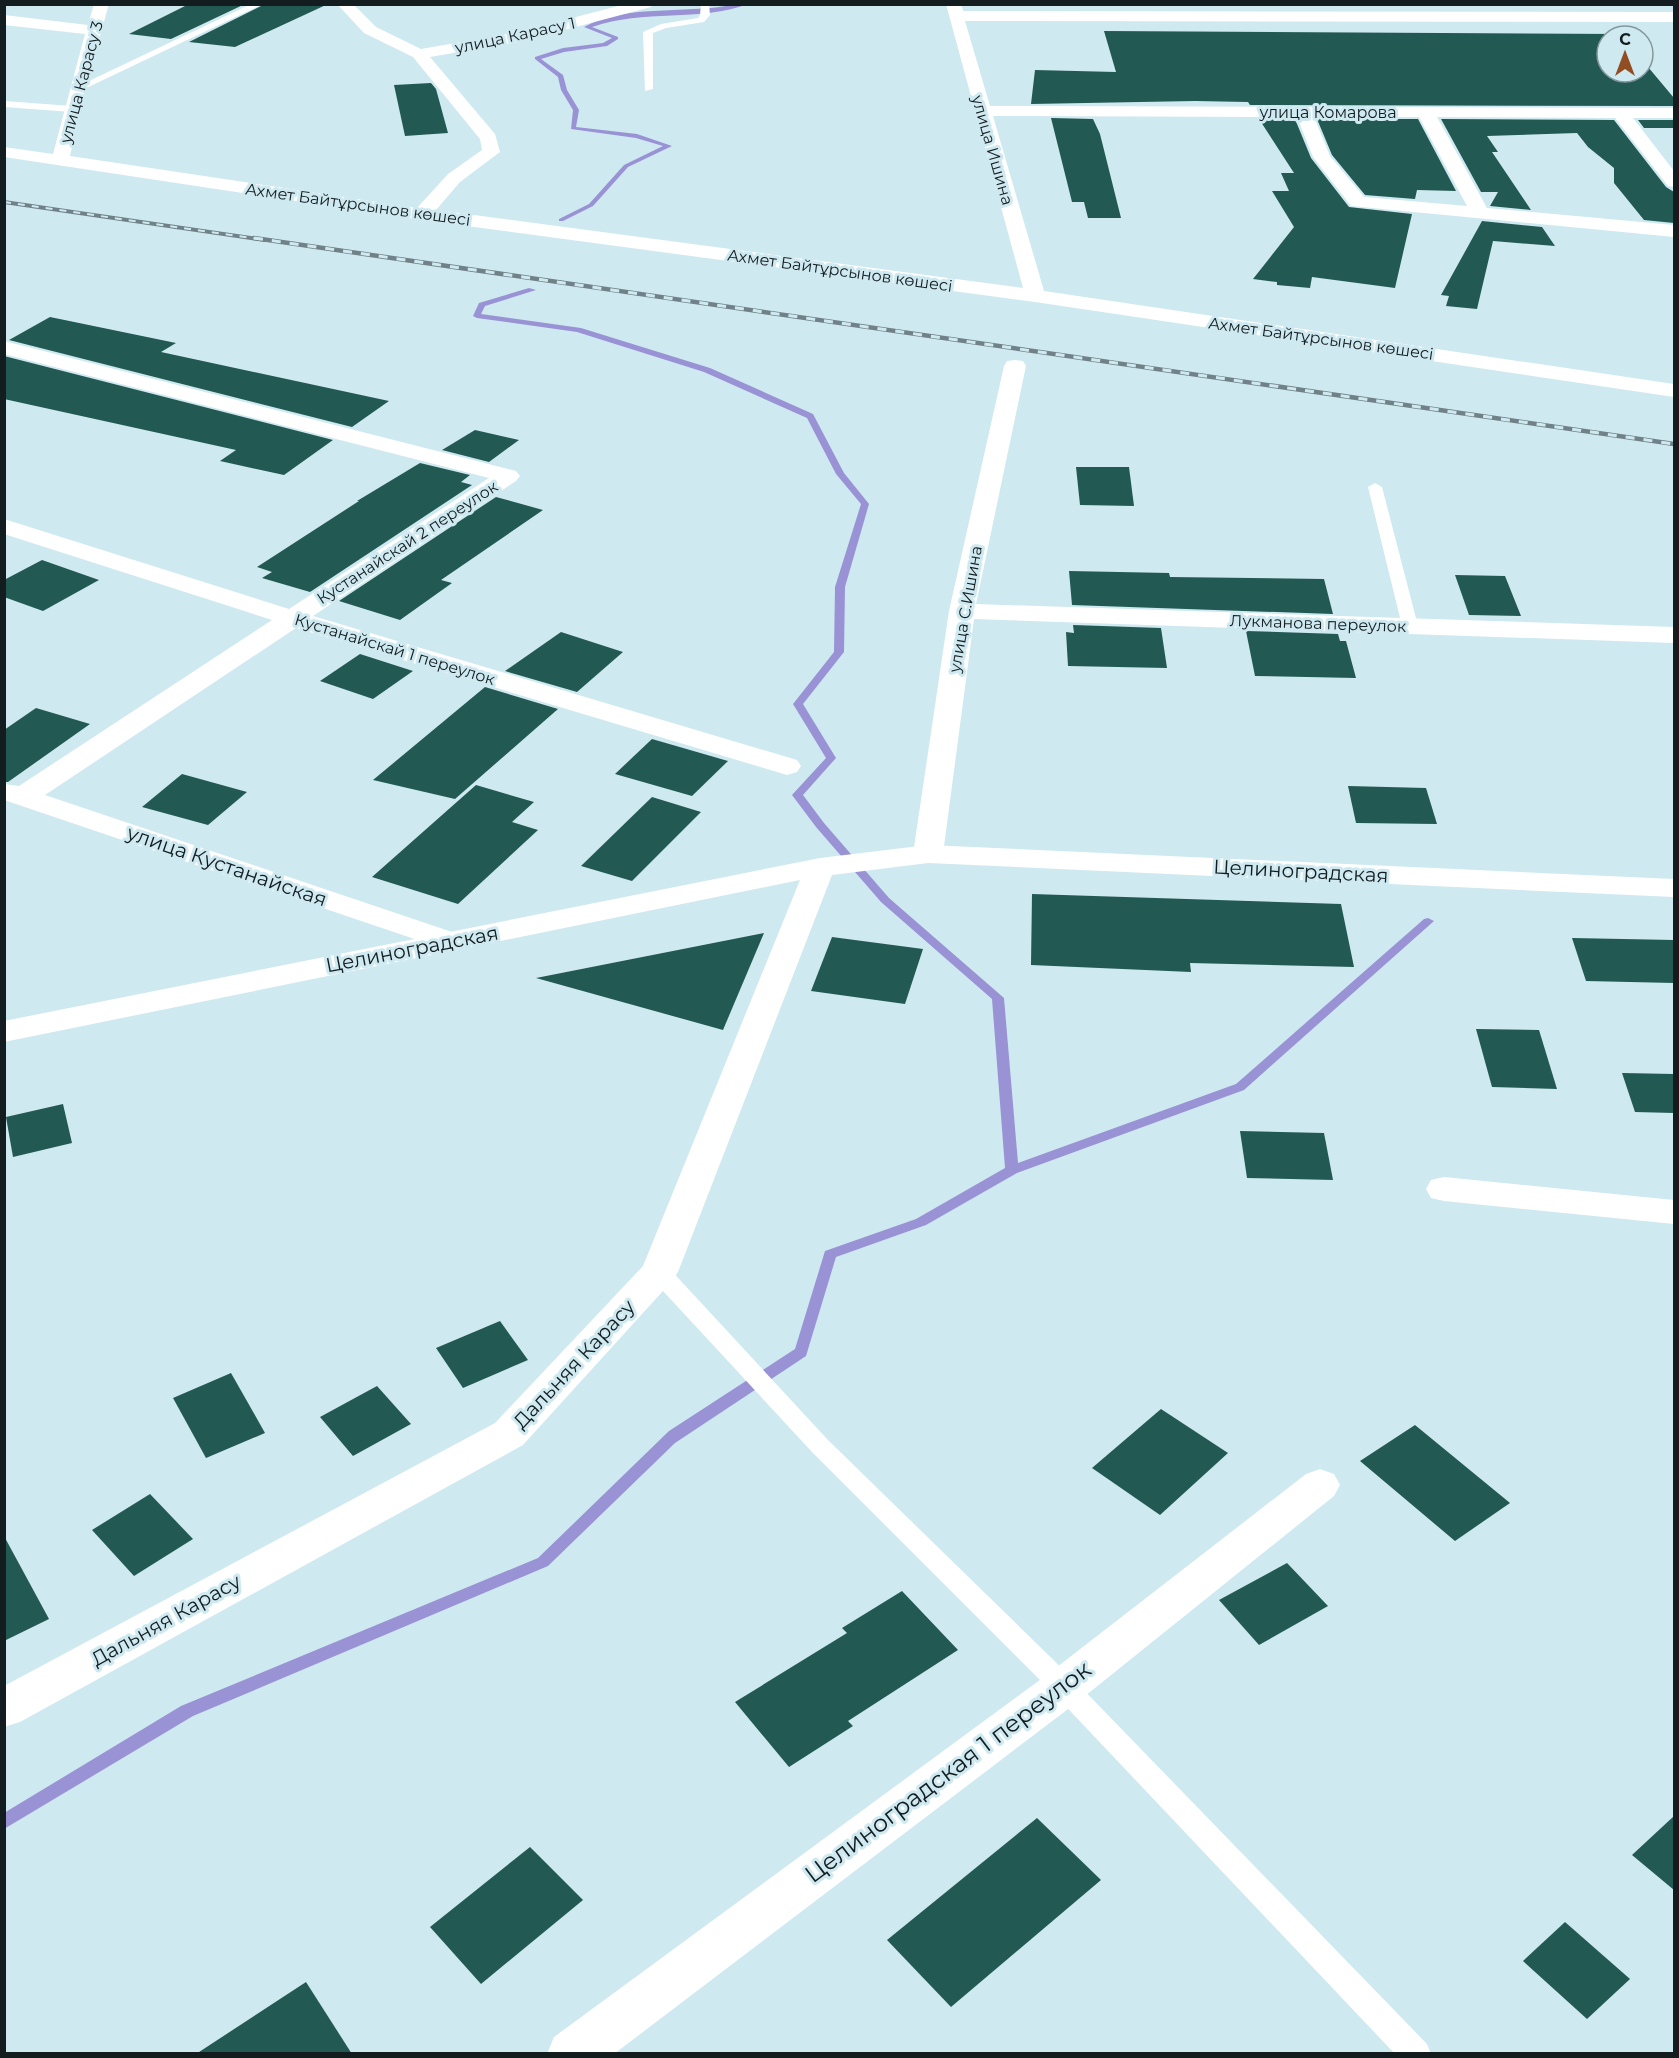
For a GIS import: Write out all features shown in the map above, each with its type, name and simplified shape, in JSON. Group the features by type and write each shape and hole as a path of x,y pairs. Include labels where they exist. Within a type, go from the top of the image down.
{"street":[{"name":"улица Карасу 3","path":"60,160 77,89 102,4"},
{"path":"344,4 370,30 419,54 489,138 491,152 454,178 422,214"},
{"name":"улица Карасу 1","path":"419,54 519,37 646,4"},
{"path":"954,10 1674,17"},
{"name":"улица Ишина","path":"954,10 1035,296"},
{"path":"4,20 95,30"},
{"name":"улица Комарова","path":"981,111 1674,113"},
{"path":"1425,112 1480,213"},
{"path":"1619,112 1674,182"},
{"path":"1304,113 1322,157 1358,202 1674,231"},
{"name":"Ахмет Байтұрсынов көшесі","path":"4,152 422,214 1035,296 1674,391"},
{"name":"Кустанайскай 2 переулок","path":"4,347 508,476 291,618 14,793"},
{"name":"улица С.Ишина","path":"927,854 962,611 1015,366"},
{"name":"Кустанайскай 1 переулок","path":"4,526 291,618 787,766"},
{"name":"Лукманова переулок","path":"962,611 1674,635"},
{"name":"улица Кустанайская","path":"14,793 450,942"},
{"name":"Целиноградская","path":"4,1032 820,867 927,854 1674,888"},
{"name":"Дальняя Карасу","path":"4,1708 508,1434 659,1272 820,867"},
{"path":"1444,1189 1674,1212"},
{"name":"Целиноградская 1 переулок","path":"572,2054 1064,1687 1320,1485"}],"lane":[{"path":"77,89 259,4"},
{"path":"648,89 648,32 664,26 701,20 705,9"},
{"path":"4,104 72,109"},
{"path":"1375,487 1410,626"},
{"path":"659,1272 820,1446 1064,1687 1416,2054"}],"building":[{"path":"189,4 245,4 171,39 129,34"},
{"path":"265,4 328,4 235,47 189,42"},
{"path":"1104,31 1595,34 1595,84 1655,84 1655,75 1674,98 1674,106 1250,105 1248,102 1195,101 1031,104 1035,70 1116,72"},
{"path":"431,83 436,89 448,133 405,136 394,85"},
{"path":"1051,118 1093,119 1100,134 1121,218 1088,218 1084,202 1072,202"},
{"path":"1259,119 1295,119 1311,158 1349,207 1412,214 1395,288 1312,277 1310,288 1277,285 1277,282 1253,279 1294,227 1272,191 1289,191 1281,173 1294,173"},
{"path":"1317,119 1418,119 1456,191 1417,190 1415,199 1365,195 1332,155"},
{"path":"1441,119 1614,120 1666,187 1674,192 1674,223 1644,220 1614,183 1614,168 1588,147 1577,133 1487,136 1498,152 1492,152 1531,210 1490,206 1498,192 1481,192"},
{"path":"1638,120 1674,120 1674,128 1644,128"},
{"path":"1482,221 1542,227 1555,246 1493,241 1477,309 1446,306 1449,296 1441,295"},
{"path":"50,317 176,343 161,352 389,401 352,427 9,340"},
{"path":"4,356 333,440 284,475 220,461 236,450 4,399"},
{"path":"475,430 519,440 489,462 442,450"},
{"path":"420,463 470,475 461,482 472,485 310,592 262,578 272,572 257,567 359,501 357,501"},
{"path":"1076,467 1129,467 1134,506 1080,505"},
{"path":"496,497 543,510 441,580 452,583 400,620 339,601"},
{"path":"42,560 99,580 43,611 4,597 4,580"},
{"path":"1069,571 1169,573 1170,577 1324,579 1333,614 1072,605"},
{"path":"1455,575 1505,576 1521,616 1469,615"},
{"path":"1073,625 1161,628 1167,668 1068,666 1066,632 1074,633"},
{"path":"1246,631 1338,634 1340,641 1346,641 1356,678 1255,676"},
{"path":"561,632 623,652 577,692 505,671"},
{"path":"360,654 413,671 373,699 320,681"},
{"path":"485,687 558,709 455,799 373,780"},
{"path":"36,708 90,724 8,782 4,782 4,730"},
{"path":"652,739 728,761 692,796 615,774"},
{"path":"182,774 247,792 208,825 142,807"},
{"path":"476,785 534,802 512,822 538,830 458,904 372,877"},
{"path":"1348,786 1426,788 1437,824 1356,823"},
{"path":"652,797 701,812 632,881 581,866"},
{"path":"1032,894 1341,904 1354,967 1190,963 1191,972 1031,965"},
{"path":"764,933 723,1030 536,978"},
{"path":"832,937 923,949 905,1004 811,991"},
{"path":"1572,938 1674,940 1674,983 1586,981"},
{"path":"1476,1029 1539,1030 1557,1089 1492,1087"},
{"path":"1622,1073 1674,1074 1674,1113 1635,1112"},
{"path":"63,1104 72,1143 13,1157 6,1117"},
{"path":"1240,1131 1324,1133 1333,1180 1247,1178"},
{"path":"500,1321 528,1360 463,1388 436,1348"},
{"path":"231,1373 265,1433 206,1458 173,1398"},
{"path":"377,1386 411,1424 353,1456 320,1417"},
{"path":"1161,1409 1228,1453 1160,1515 1092,1468"},
{"path":"1415,1425 1510,1503 1455,1541 1360,1461"},
{"path":"150,1494 193,1539 134,1576 92,1530"},
{"path":"4,1536 49,1619 4,1641"},
{"path":"1287,1563 1328,1606 1259,1645 1219,1600"},
{"path":"902,1591 958,1650 848,1721 853,1726 789,1767 735,1702 847,1633 842,1628"},
{"path":"1674,1816 1674,1890 1632,1855"},
{"path":"1037,1818 1101,1880 951,2007 887,1940"},
{"path":"530,1847 583,1900 481,1984 430,1927"},
{"path":"1565,1922 1630,1979 1587,2019 1523,1961"},
{"path":"306,1982 352,2054 196,2054"}],"waterway":[{"path":"561,220 591,205 626,166 669,146 637,136 573,128 576,110 564,90 561,76 537,58 563,50 605,45 616,38 587,27 606,20 646,14 706,11 746,4"},
{"path":"532,290 482,305 477,316 578,330 707,370 810,416 840,474 865,504 840,587 839,652 798,704 831,758 797,795 885,900 998,998 1012,1170"},
{"path":"1012,1170 1240,1087 1428,921"},
{"path":"670,1439 801,1352 830,1254 921,1222 1012,1170"},
{"path":"4,1822 187,1711 543,1562 674,1435"}],"railway":[{"path":"4,202 265,240"},
{"path":"254,238 1674,444"}]}
